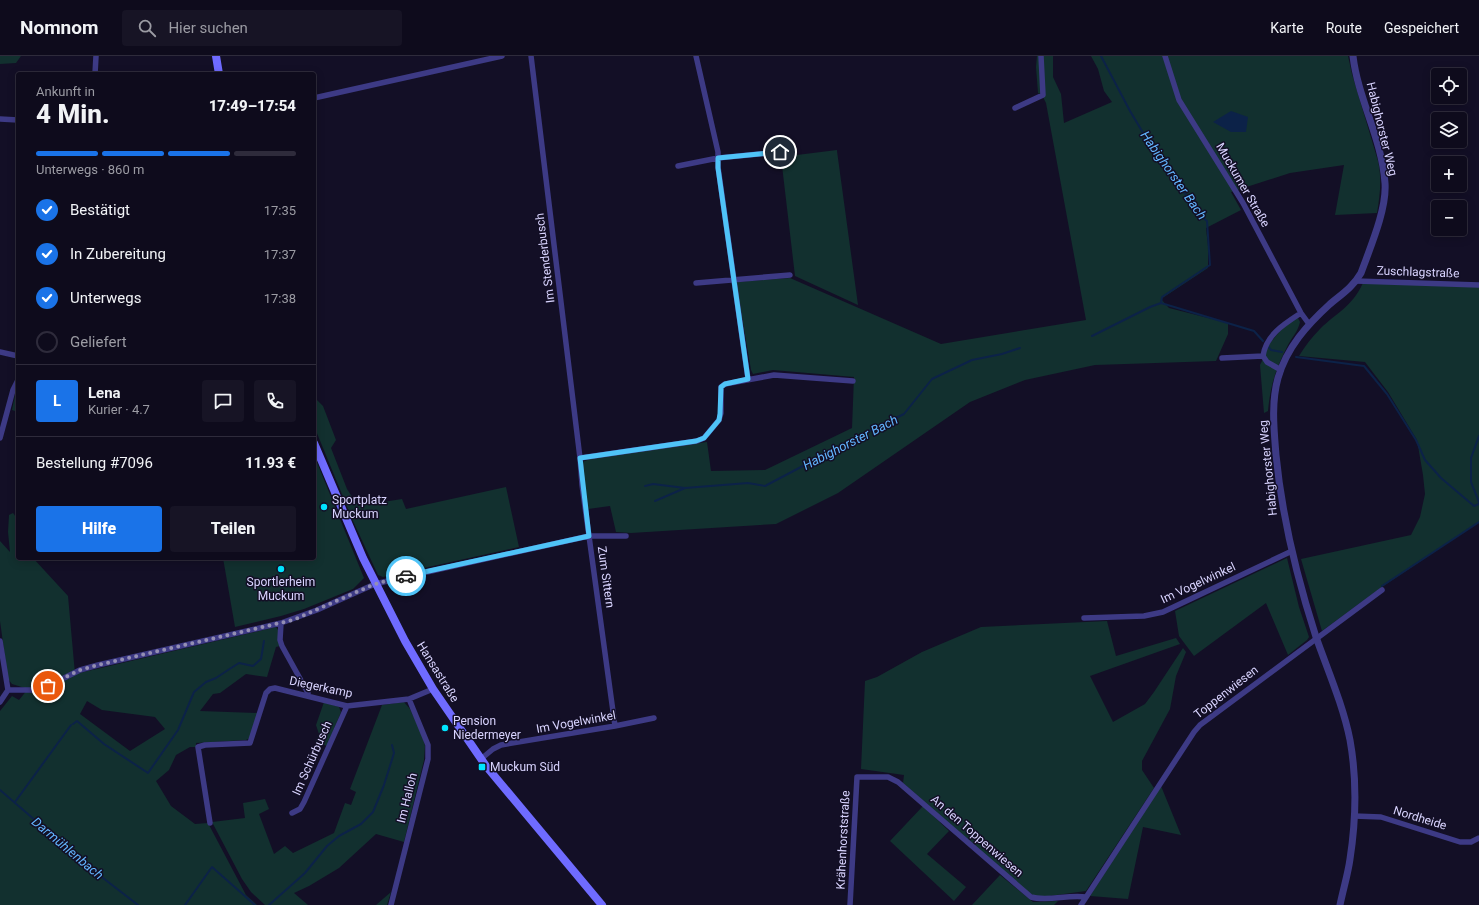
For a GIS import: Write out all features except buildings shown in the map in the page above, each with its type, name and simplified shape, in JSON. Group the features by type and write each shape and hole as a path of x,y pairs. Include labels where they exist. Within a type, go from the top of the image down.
{"main road":[{"path":"216,56 219,72"},
{"name":"Hansastraße","path":"316,448 375,584 433,689 481,759 602,905"}],"street":[{"path":"95,72 96,56"},
{"path":"316,98 502,56"},
{"name":"Im Stenderbusch","path":"531,56 580,458"},
{"path":"696,56 716,138 718,168 748,379"},
{"path":"1015,108 1043,95 1041,56"},
{"name":"Muckumer Straße","path":"1165,56 1179,100 1243,203 1300,313 1309,324"},
{"name":"Habighorster Weg","path":"1340,905 1350,858 1354,816 1354,771 1350,740 1343,714 1306,604 1292,551 1282,499 1274,438 1273,409 1281,370 1296,339 1309,324 1349,290 1356,281 1361,273 1381,214 1385,184 1381,161 1361,91 1353,56"},
{"path":"0,119 16,120"},
{"path":"678,166 718,158 780,152"},
{"path":"696,283 790,275"},
{"name":"Zuschlagstraße","path":"1356,281 1479,285"},
{"path":"1281,370 1267,362 1263,356 1266,343 1280,327 1300,313"},
{"path":"0,352 16,356"},
{"path":"1222,358 1263,356"},
{"path":"580,458 696,441 704,438 719,420 721,387 725,384 774,375 853,381"},
{"path":"0,438 16,384"},
{"name":"Zum Sittern","path":"580,458 615,726"},
{"path":"8,690 35,690 48,686 86,668 281,623 317,610 375,584 589,536 626,536"},
{"name":"Im Vogelwinkel","path":"1084,618 1144,616 1163,612 1292,551"},
{"name":"Toppenwiesen","path":"1081,905 1200,725 1296,652 1317,639 1382,590"},
{"path":"281,623 280,640 282,646 308,693 308,696"},
{"path":"0,641 8,690 0,702"},
{"name":"Diegerkamp","path":"210,823 198,747 205,745 250,743 266,693 270,689 275,688 347,706 409,699 433,689"},
{"name":"Im Halloh","path":"391,905 428,759 428,745 409,699"},
{"name":"Im Schürbusch","path":"292,813 300,809 304,802 347,706"},
{"name":"Im Vogelwinkel","path":"481,759 493,749 501,745 654,718"},
{"name":"An den Toppenwiesen","path":"857,777 888,777 898,782 1031,897 1042,899 1075,895 1086,897"},
{"name":"Krähenhorststraße","path":"850,905 857,777"},
{"name":"Nordheide","path":"1354,816 1381,817 1460,842 1471,842 1479,838"}],"green space":[{"path":"0,56 21,56 16,63 0,64"},
{"path":"1037,56 1053,56 1053,77 1061,94 1064,123 1112,102 1104,91 1098,69 1091,56 1348,56 1378,161 1380,187 1377,213 1335,215 1344,165 1290,173 1231,192 1241,210 1206,228 1208,268 1161,299 1169,308 1228,323 1228,334 1216,361 1095,365 1025,380 970,402 838,493 776,524 631,533 616,532 610,506 588,509 582,462 593,458 707,442 711,471 765,470 852,428 854,377 773,370 753,374 751,370 736,282 790,278 941,344 1086,320 1046,103 1042,95 1038,93 1036,67"},
{"path":"837,150 858,305 795,276 781,157"},
{"path":"1363,283 1479,287 1479,522 1382,587 1322,631 1301,559 1411,535 1420,517 1425,494 1417,440 1388,392 1365,362 1299,356 1317,332 1349,304"},
{"path":"1298,318 1300,322 1299,326 1280,362 1272,386 1268,411 1264,413 1260,365 1264,357 1265,349 1280,331 1294,319"},
{"path":"16,390 16,411 12,410"},
{"path":"316,399 323,406 336,440 331,448 347,489 358,506 402,499 406,509 506,487 519,547 383,577 378,575 353,521 316,431"},
{"name":"Sportplatz Muckum","path":"316,460 364,578 353,589 304,609 235,627 223,560 316,560"},
{"path":"13,513 16,517 16,560 35,560 68,596 75,674 276,627 278,630 280,646 276,647 267,677 246,674 220,693 213,694 200,711 258,713 250,738 246,740 196,743 196,747 190,747 176,755 169,770 156,781 171,806 195,824 208,823 246,895 257,905 0,905 0,711 12,696 19,700 28,689 12,684 8,679 0,621 0,541 10,552 8,532 9,515","holes":["87,701 102,710 155,717 165,729 130,751 80,714"]},
{"path":"1287,558 1299,607 1309,637 1307,640 1288,655 1266,603 1194,656 1179,636 1175,611"},
{"path":"1107,621 1116,656 1176,638 1180,644 1090,676 1113,722 1145,704 1183,648 1186,652 1176,676 1170,709 1142,761 1142,770 1154,788 1086,891 1042,897 1033,895 1024,889 903,783 904,775 861,769 865,681 877,677 922,652 981,627"},
{"path":"324,702 339,707 341,712 327,746 315,742 319,734 316,725"},
{"path":"404,702 410,709 422,735 425,746 424,760 404,842 376,834 339,868 294,893 308,905 265,905 251,892 242,879 212,822 245,818 243,803 265,799 269,809 259,814 274,854 285,846 293,853 334,833 345,803 351,805 356,792 350,789 382,705"},
{"path":"1161,786 1181,835 1143,827 1128,899 1090,896"},
{"path":"923,806 949,831 927,854 966,887 954,901 890,841"},
{"path":"1000,875 1033,902 1058,901 1054,905 972,905"},
{"path":"391,892 387,905 376,905"}],"water":[{"path":"1231,111 1248,117 1246,132 1231,132 1213,122"}],"waterway":[{"name":"Habighorster Bach","path":"1101,56 1130,111 1154,151 1202,217 1207,221 1210,265 1162,297 1161,303 1254,331 1263,341"},
{"name":"Habighorster Bach","path":"1092,336 1161,303"},
{"name":"Habighorster Bach","path":"1268,346 1271,350 1282,352"},
{"name":"Habighorster Bach","path":"645,486 653,484 685,488 748,483 765,486 904,414 932,379 972,360 1002,354 1020,348"},
{"name":"Habighorster Bach","path":"1296,357 1364,366 1387,394 1416,440 1425,460 1441,478 1474,506 1479,504"},
{"path":"1479,436 1471,458 1471,482 1479,502"},
{"name":"Habighorster Bach","path":"655,501 685,488"},
{"path":"1382,586 1479,522"},
{"path":"73,724 77,721 104,744 148,773 178,730 194,692 206,682 216,678 239,663 253,666 261,659 264,641"},
{"path":"15,802 71,725"},
{"path":"269,905 305,873 327,846 339,836 361,824 373,812 384,785 394,753 392,745"},
{"name":"Darmühlenbach","path":"0,790 94,871 138,905"},
{"path":"185,905 212,867 255,905"}],"way so far":[{"path":"48,686 80,670 98,665 293,620 375,584 406,576"}],"place":[{"name":"Sportplatz Muckum","path":"324,507"},
{"name":"Sportlerheim Muckum","path":"281,569"},
{"name":"Pension Niedermeyer","path":"445,728"},
{"name":"Muckum Süd","path":"482,767"}],"route":[{"path":"406,576 589,536 580,458 696,441 704,438 719,420 721,387 725,384 748,379 718,168 718,158 780,152"}]}
